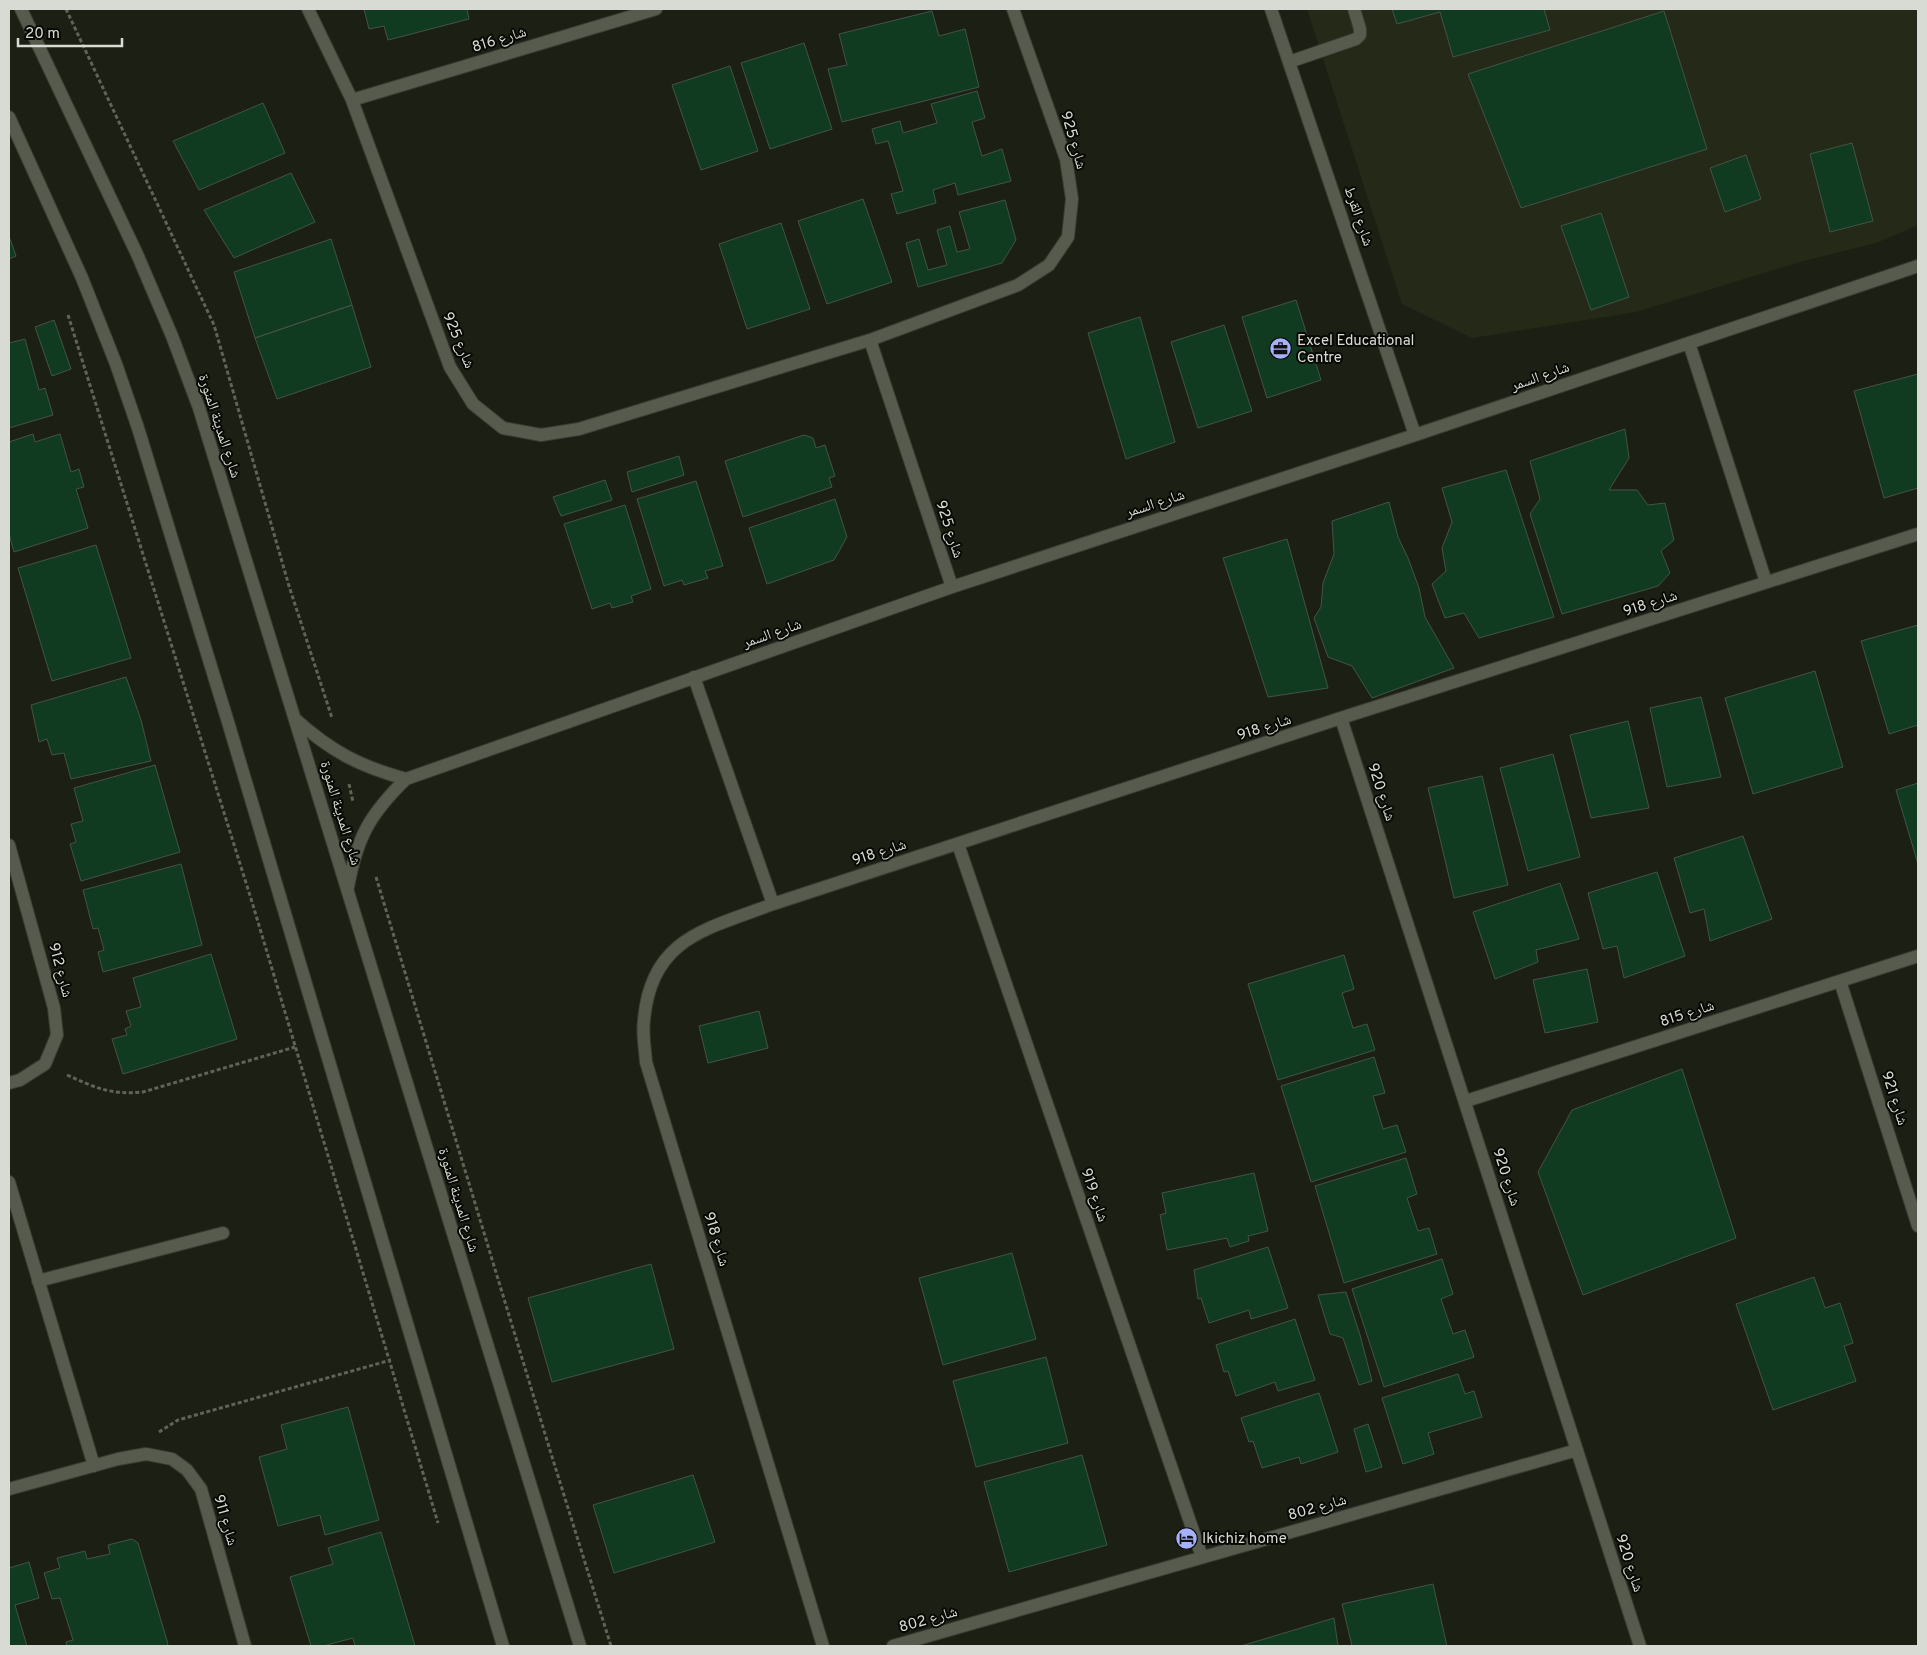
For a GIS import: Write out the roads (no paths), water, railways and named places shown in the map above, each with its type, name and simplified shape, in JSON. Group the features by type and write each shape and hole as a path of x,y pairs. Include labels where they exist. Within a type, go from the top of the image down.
{"street":[{"name":"شارع المدينة المنورة","path":"21,9 137,254 172,336 199,408 580,1646"},
{"name":"شارع 925","path":"308,9 352,100 450,366 473,404 503,428 541,435 579,429 870,340 1018,285 1049,265 1068,237 1072,199 1066,158 1013,9"},
{"name":"شارع 816","path":"352,100 656,9"},
{"name":"شارع القرط","path":"1272,9 1415,435"},
{"path":"1290,62 1356,39 1360,35 1360,29 1354,9"},
{"path":"9,117 82,278 129,400 225,712 503,1646"},
{"name":"شارع السمر","path":"347,890 353,859 365,829 383,802 406,779 952,586 1415,435 1918,266"},
{"name":"شارع 925","path":"870,340 952,586"},
{"path":"1689,343 1766,582"},
{"name":"شارع 918","path":"823,1646 646,1062 643,1021 649,987 666,957 692,935 773,904 1341,718 1918,534"},
{"path":"694,677 773,904"},
{"path":"294,718 318,740 345,757 375,770 406,779"},
{"name":"شارع 920","path":"1341,718 1466,1100 1640,1646"},
{"name":"شارع 919","path":"958,844 1202,1557"},
{"name":"شارع 912","path":"9,845 54,1008 57,1035 45,1064 20,1080 9,1083"},
{"name":"شارع 815","path":"1466,1100 1918,956"},
{"name":"شارع 921","path":"1840,981 1918,1226"},
{"path":"9,1182 94,1466"},
{"path":"38,1281 223,1233"},
{"name":"شارع 802","path":"893,1646 1577,1450"},
{"name":"شارع 911","path":"9,1489 146,1454 172,1460 187,1470 201,1489 245,1646"}],"place":[{"name":"Excel Educational Centre","path":"1281,349"},
{"name":"Ikichiz home","path":"1186,1538"}]}
